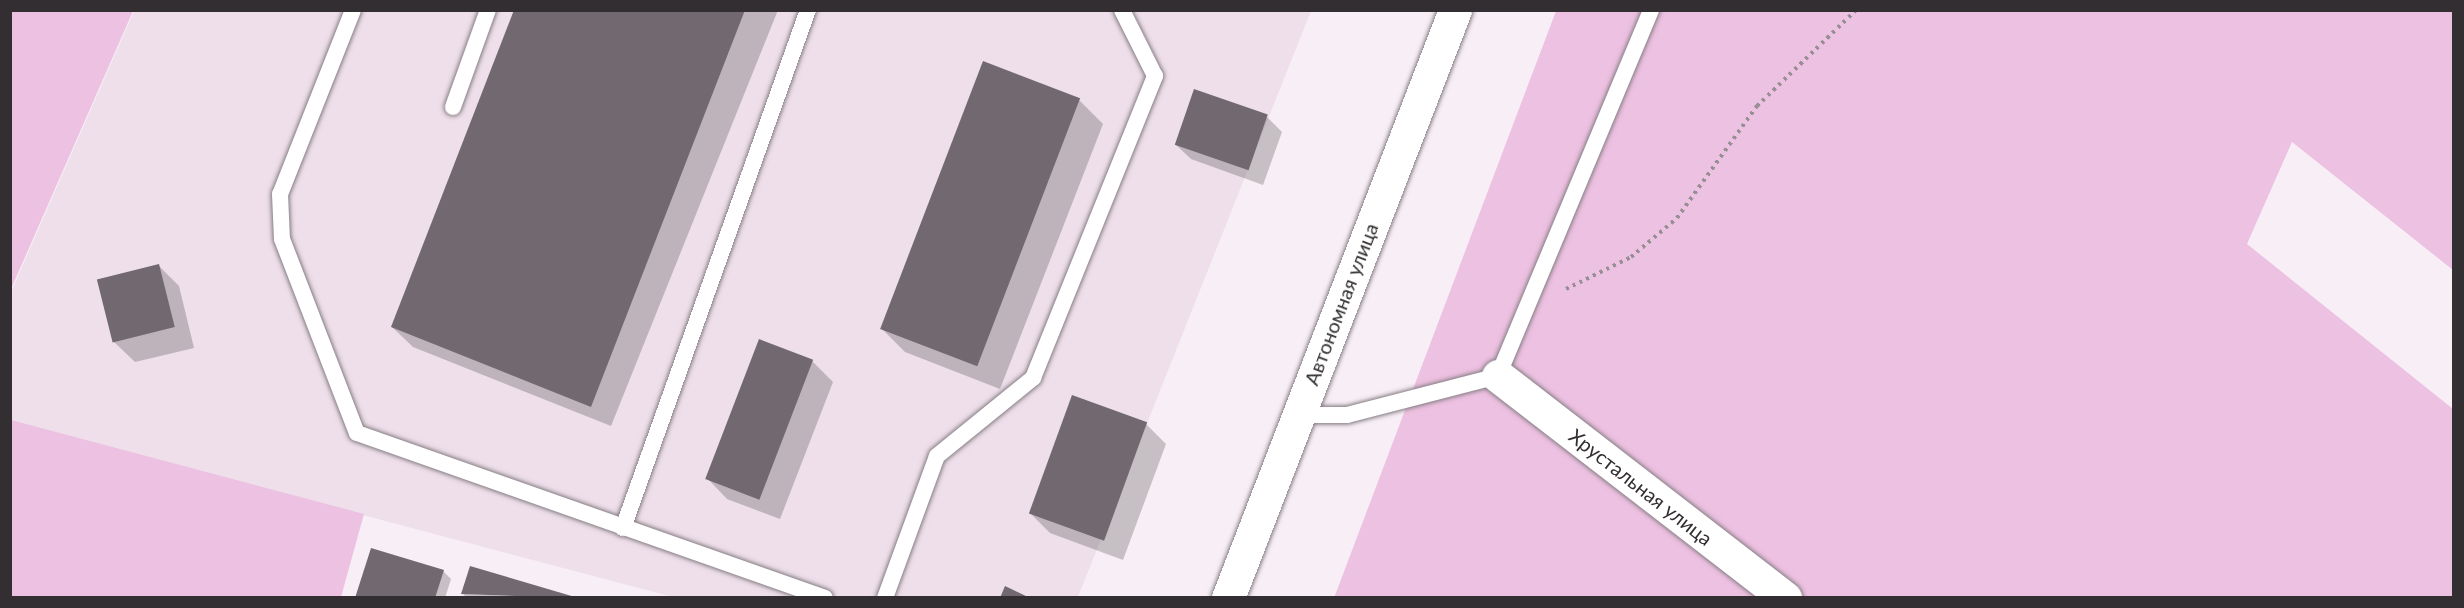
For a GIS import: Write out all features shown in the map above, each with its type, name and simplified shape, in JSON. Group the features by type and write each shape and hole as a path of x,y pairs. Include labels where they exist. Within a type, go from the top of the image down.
{"street":[{"name":"Автономная улица","path":"1228,597 1455,10"},
{"name":"Хрустальная улица","path":"1498,376 1785,597"}],"lane":[{"path":"353,10 280,194 282,239 357,433 825,597"},
{"path":"453,107 488,10"},
{"path":"623,528 808,10"},
{"path":"885,597 937,456 1033,378 1155,76 1122,10"},
{"path":"1298,415 1347,415 1498,376 1651,10"}],"path":[{"path":"1529,304 1631,257 1677,218 1757,106 1856,10"}],"shaded area":[{"path":"10,11 133,11 11,289"},
{"path":"134,11 1311,11 1078,597 673,597 11,422 11,292"},
{"path":"1556,11 2453,11 2453,270 2292,142 2247,244 2453,409 2453,597 1334,598"},
{"path":"11,420 364,514 341,597 11,597"}],"building":[{"path":"514,10 745,10 591,407 391,327"},
{"path":"983,61 1080,98 977,366 880,329"},
{"path":"1194,89 1268,114 1249,170 1175,145"},
{"path":"159,264 175,327 113,343 97,279"},
{"path":"759,339 813,360 759,500 705,479"},
{"path":"1072,395 1147,422 1104,541 1029,513"},
{"path":"371,548 444,570 435,598 355,598"},
{"path":"470,566 575,597 575,598 461,594"},
{"path":"1005,586 1030,598 1000,598"}]}
